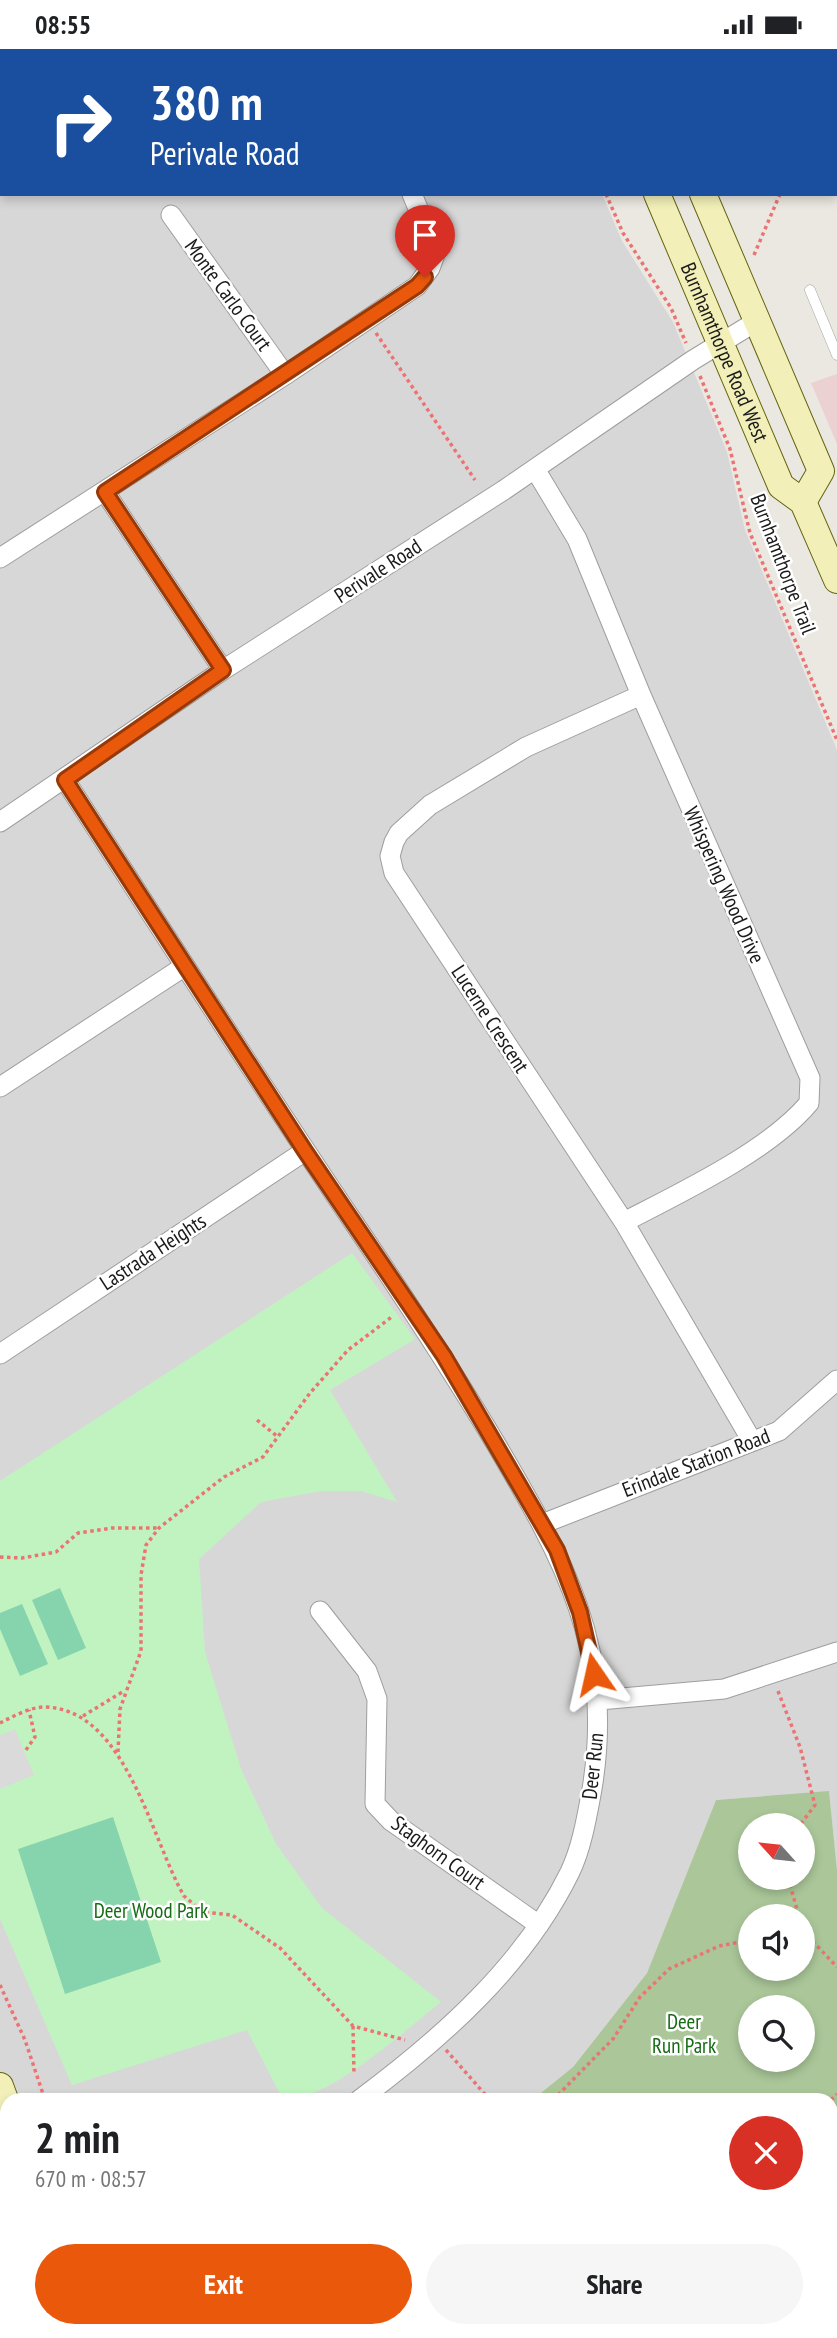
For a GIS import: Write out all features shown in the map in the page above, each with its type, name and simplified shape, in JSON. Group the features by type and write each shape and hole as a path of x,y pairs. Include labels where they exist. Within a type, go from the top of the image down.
{"main road":[{"name":"Burnhamthorpe Road West","path":"658,196 781,487 803,502 837,580"},
{"name":"Burnhamthorpe Road West","path":"704,196 821,471 803,502"}],"street":[{"path":"0,558 285,375 417,286 430,268 436,252 413,196"},
{"name":"Monte Carlo Court","path":"171,215 285,375"},
{"name":"Perivale Road","path":"0,822 223,670 535,469 720,343 757,321"},
{"name":"Whispering Wood Drive","path":"535,469 577,539 641,695 810,1078 809,1103 788,1126 624,1222"},
{"path":"105,492 223,670"},
{"name":"Lucerne Crescent","path":"641,695 526,747 430,805 399,832 390,856 394,873 624,1222 752,1441"},
{"name":"Deer Run","path":"65,780 305,1151 444,1356 542,1524 569,1579 589,1648 599,1700 597,1756 587,1816 571,1870 539,1925 501,1973 431,2042 368,2093"},
{"path":"0,1087 185,966"},
{"name":"Lastrada Heights","path":"0,1353 305,1151"},
{"name":"Erindale Station Road","path":"542,1524 779,1431 837,1380"},
{"name":"Staghorn Court","path":"320,1611 367,1671 377,1699 375,1804 391,1821 539,1925"},
{"path":"599,1700 724,1689 837,1652"}],"lane":[{"path":"810,290 837,355"}],"path":[{"path":"607,196 623,233 671,308 686,341"},
{"path":"754,255 779,196"},
{"path":"367,320 475,479"},
{"name":"Burnhamthorpe Trail","path":"708,395 730,449 750,534 837,740"},
{"path":"118,1752 120,1709 141,1651 141,1575 146,1545 159,1528 224,1477 263,1457 310,1393 348,1350 409,1305"},
{"path":"257,1420 278,1437"},
{"path":"0,1557 22,1558 56,1552 78,1533 112,1528 159,1528"},
{"path":"772,1672 800,1747 815,1805 809,1813"},
{"path":"82,1716 126,1690"},
{"path":"0,1723 29,1710 46,1707 82,1716 118,1752 184,1896 203,1912 232,1915 280,1948 353,2026 431,2042 483,2093"},
{"path":"26,1751 35,1737 29,1710"},
{"path":"560,2093 613,2039 640,1997 669,1969 719,1946 738,1942"},
{"path":"815,1944 837,1968"},
{"path":"0,1985 25,2040 43,2093"},
{"path":"353,2026 354,2075"}],"shaded area":[{"path":"0,196 603,196 622,241 673,322 727,452 745,530 837,750 837,1870 829,1792 716,1800 647,1973 573,2067 541,2093 0,2093"},
{"path":"837,374 837,444 811,383"},
{"path":"15,1729 34,1775 0,1789 0,1735"}],"green space":[{"name":"Deer Wood Park","path":"352,1253 415,1339 330,1390 397,1502 361,1491 321,1491 261,1502 199,1559 205,1652 241,1769 276,1844 322,1908 441,2002 344,2077 312,2093 279,2093 247,2030 72,2085 0,1919 0,1481"},
{"path":"60,1588 86,1648 58,1660 32,1600"},
{"path":"22,1604 48,1664 20,1676 0,1629 0,1613"},
{"name":"Deer Run Park","path":"829,1791 837,1870 837,2093 541,2093 573,2067 647,1973 716,1800"},
{"path":"113,1817 161,1962 65,1994 18,1849"}],"route":[{"path":"425,277 417,286 367,320 105,492 223,670 65,780 305,1151 444,1356 551,1537 580,1612 594,1674"}]}
